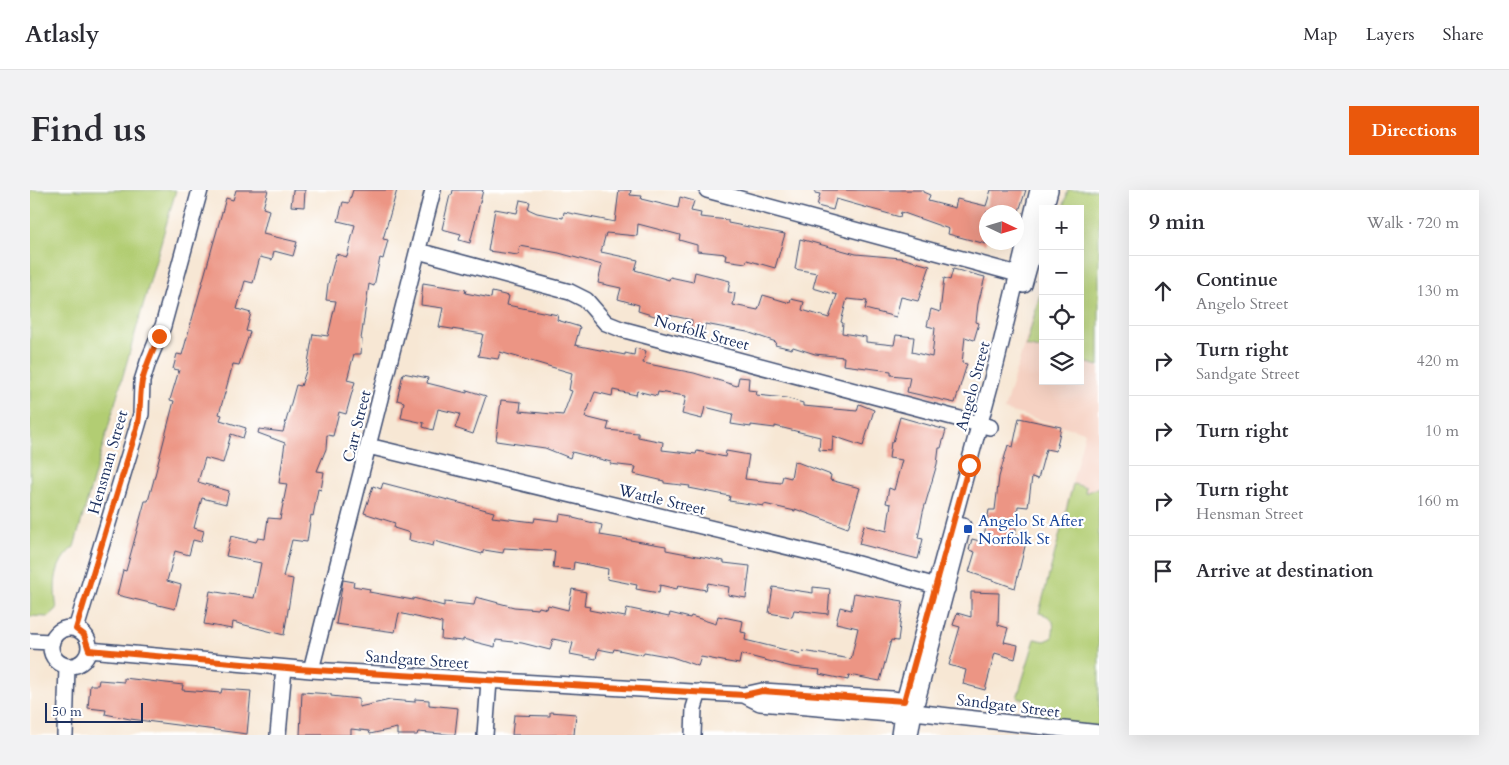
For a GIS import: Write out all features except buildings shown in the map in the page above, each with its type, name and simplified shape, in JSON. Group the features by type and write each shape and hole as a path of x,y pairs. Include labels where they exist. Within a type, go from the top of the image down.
{"street":[{"name":"Hensman Street","path":"76,629 141,414 142,381 163,326 200,190"},
{"name":"Carr Street","path":"311,670 433,190"},
{"path":"707,190 1022,275"},
{"name":"Angelo Street","path":"1022,275 1038,190"},
{"path":"1046,205 1050,190"},
{"name":"Angelo Street","path":"899,735 985,425 996,364 1022,275 1039,228"},
{"name":"Norfolk Street","path":"418,251 570,292 586,300 606,323 622,329 985,425"},
{"name":"Wattle Street","path":"368,446 843,560 941,588"},
{"path":"64,629 76,629 84,635 89,650 84,660 79,664 68,666 56,660 53,655 52,642 58,632 64,629"},
{"path":"30,640 52,642"},
{"name":"Sandgate Street","path":"89,650 311,670 744,695 760,703 906,709 1099,733"},
{"path":"66,735 68,666"},
{"path":"278,735 284,668"},
{"path":"485,735 489,681"},
{"path":"693,735 694,708 699,692"},
{"name":"Angelo Street","path":"906,709 910,735"}],"shaded area":[{"path":"1068,190 1099,190 1099,727 1028,710 1030,701 1017,698 1035,639 1045,641 1052,638 1053,619 1050,616 1039,613 1085,432 1004,410 1039,296 1039,385 1084,385 1084,205 1064,205"}],"green space":[{"path":"30,190 176,190 74,547 62,560 56,575 57,609 48,617 30,616"},
{"path":"1068,190 1099,190 1099,366 1084,362 1084,205 1064,205"},
{"path":"1039,298 1039,349 1026,346"},
{"path":"1073,484 1086,487 1085,493 1099,487 1099,727 1026,722 1030,701 1017,698 1035,639 1045,641 1052,638 1053,621 1048,616 1039,613"}],"place":[{"name":"Angelo St After Norfolk St","path":"968,529"}],"route":[{"path":"159,336 142,381 141,414 76,629 87,639 89,650 311,670 744,695 762,691 904,701 969,465"}]}
